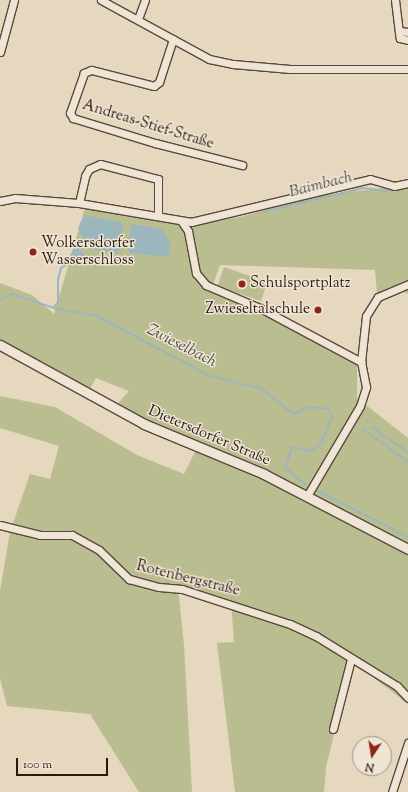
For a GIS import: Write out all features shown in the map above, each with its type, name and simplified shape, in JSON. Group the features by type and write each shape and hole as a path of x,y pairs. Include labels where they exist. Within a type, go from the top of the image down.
{"street":[{"path":"0,52 14,0"},
{"path":"101,0 209,59 233,64 301,69 408,69"},
{"path":"138,19 145,0"},
{"path":"395,0 400,38 408,40"},
{"path":"398,30 408,32"},
{"name":"Andreas-Stief-Straße","path":"173,39 159,82 154,86 91,70 84,73 70,113 73,118 155,143 242,165"},
{"path":"80,203 85,176 89,169 100,164 158,179 158,215"},
{"path":"0,201 15,198 80,203 158,215 182,222 239,213 370,179 394,186 408,183"},
{"path":"182,222 188,231 196,273 206,285 271,313 361,362"},
{"path":"306,496 360,406 366,387 361,362 366,316 378,297 408,284"},
{"name":"Dietersdorfer Straße","path":"0,345 144,424 264,474 408,549"},
{"name":"Rotenbergstraße","path":"0,525 40,535 72,535 99,550 129,579 159,587 182,589 239,605 290,624 316,636 397,686 408,698"},
{"path":"333,729 351,659"},
{"path":"392,792 408,743"}],"green space":[{"path":"408,185 408,294 391,287 377,293 375,270 220,265 212,287 357,357 357,398 408,438 408,704 352,661 326,767 324,792 235,792 217,643 234,642 231,601 178,587 184,645 192,792 139,792 90,714 7,706 0,678 0,591 10,532 30,474 50,479 59,446 0,428 0,396 55,407 137,455 184,474 196,450 113,409 129,391 96,378 90,389 0,341 0,283 32,295 54,314 85,208 183,225 240,217 315,196"},
{"name":"Schulsportplatz","path":"224,267 267,282 261,301 217,286"}],"water":[{"path":"88,216 123,223 122,248 118,253 93,249 86,243 78,228 82,219"},
{"path":"131,224 161,229 170,242 169,257 130,253 128,248"},
{"path":"77,240 79,250 87,257 77,263 66,265"}],"waterway":[{"name":"Baimbach","path":"264,212 363,188 387,191 395,189"},
{"name":"Baimbach","path":"54,307 58,302 58,280 61,268 66,265"},
{"name":"Zwieselbach","path":"0,300 12,294 54,308 97,316 210,376 262,389 293,414 308,407 329,409 332,417 321,444 311,451 292,447 285,468 305,484"},
{"path":"371,427 408,452"},
{"path":"363,429 408,462"},
{"name":"Zwieselbach","path":"318,491 408,537"}],"place":[{"name":"Wolkersdorfer Wasserschloss","path":"33,252"},
{"name":"Schulsportplatz","path":"242,284"},
{"name":"Zwieseltalschule","path":"318,310"}]}
